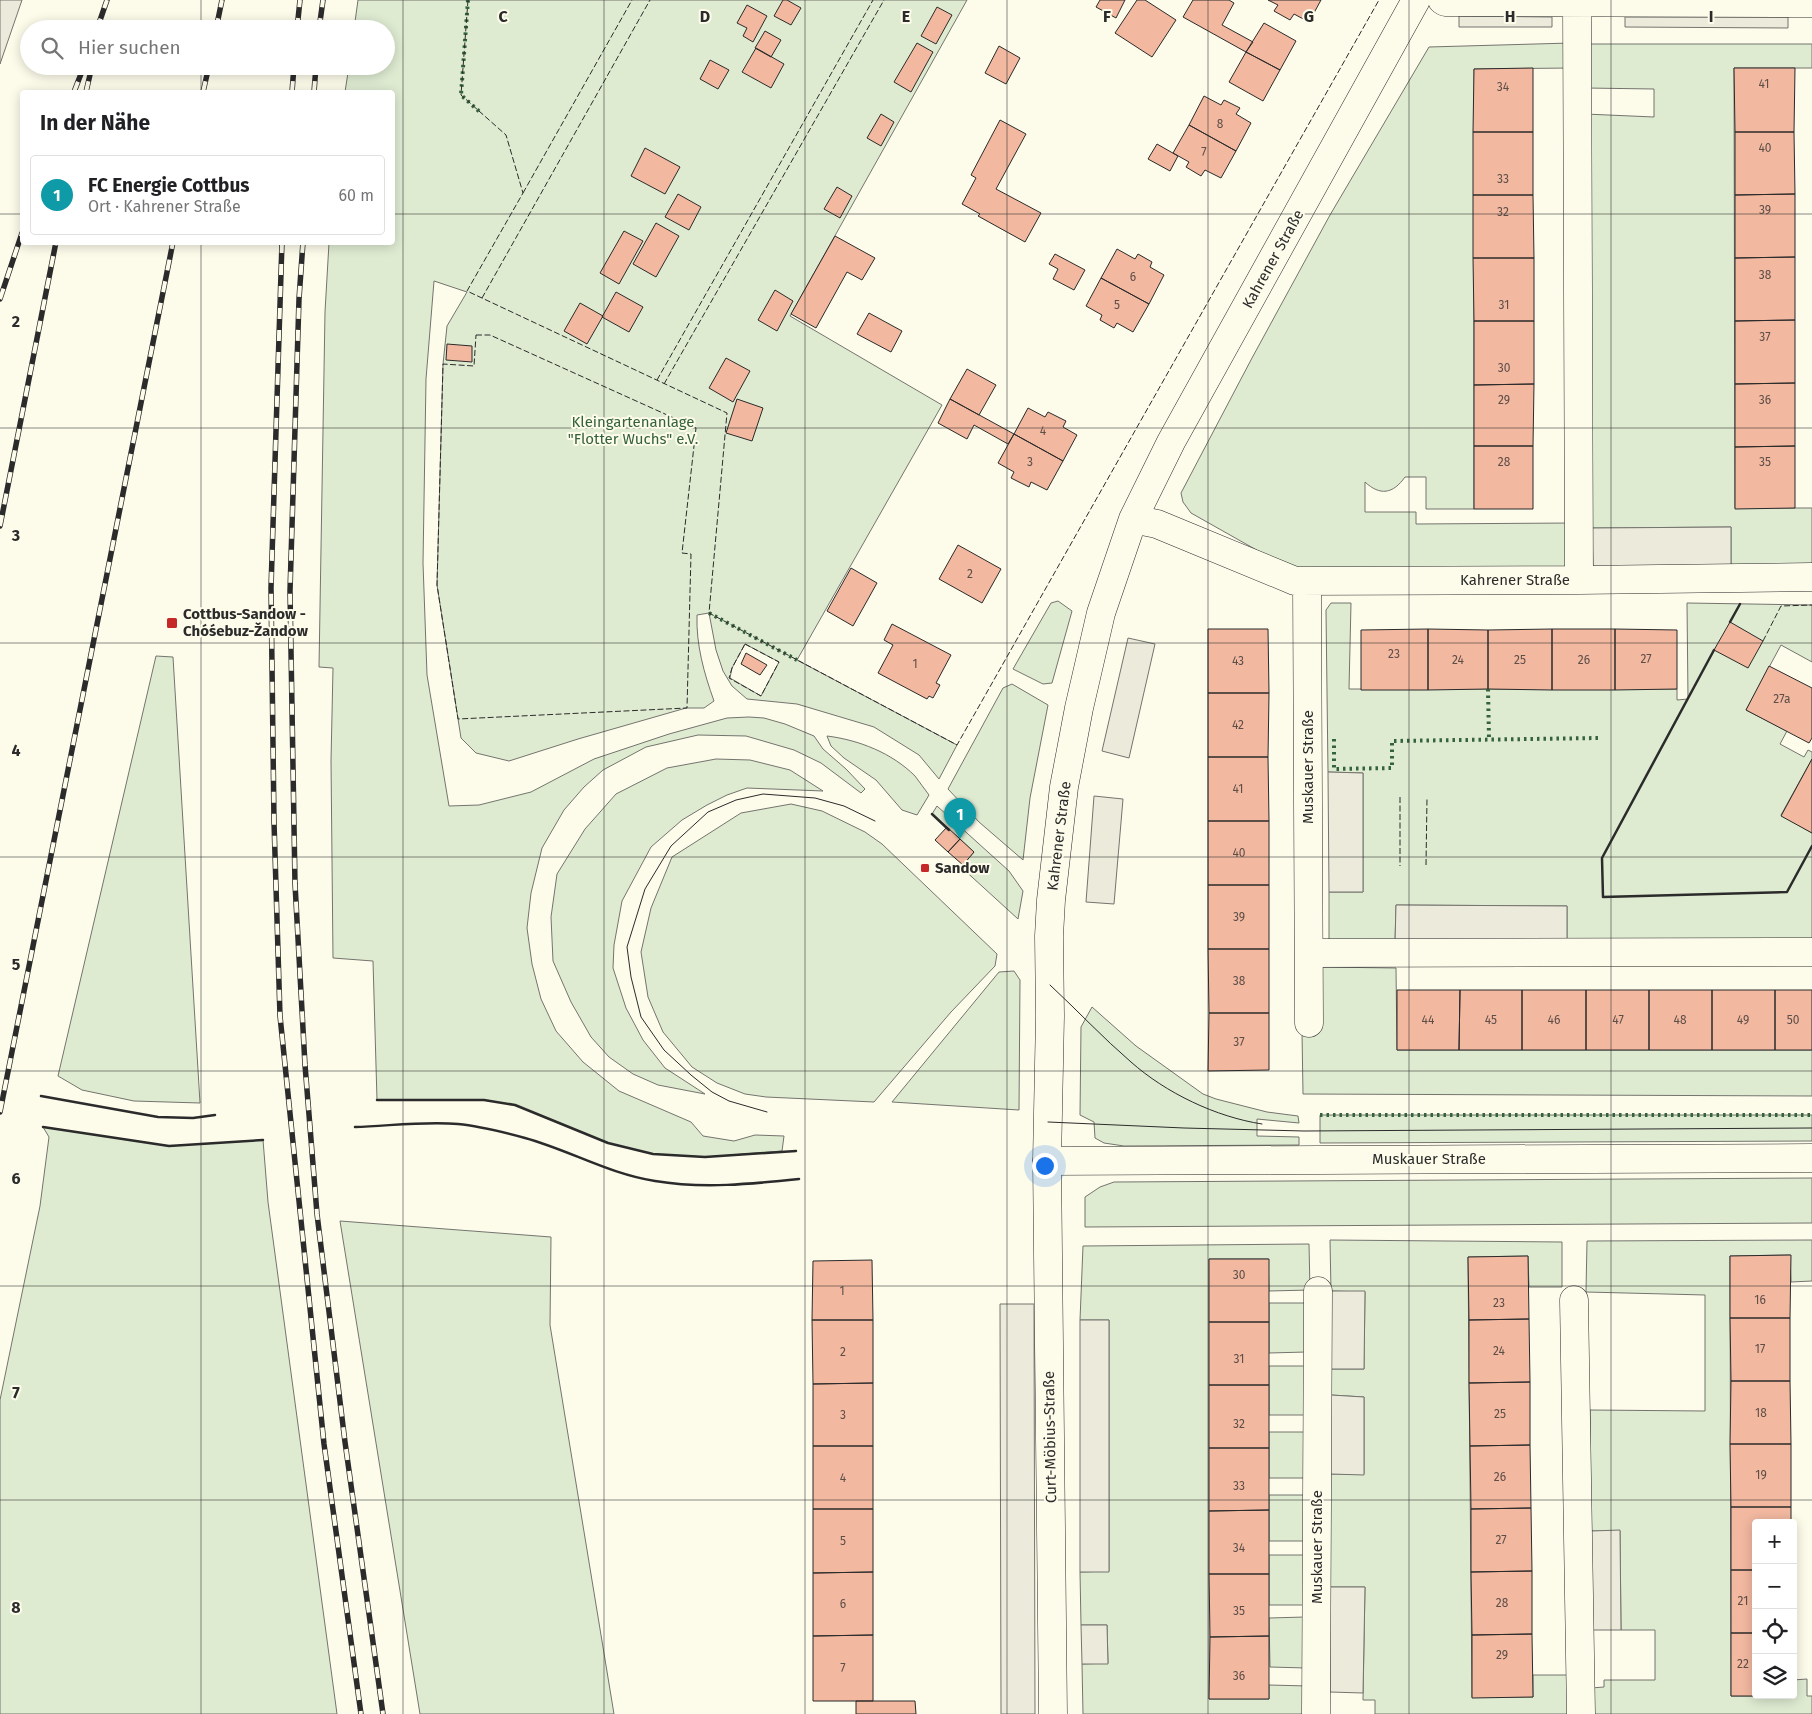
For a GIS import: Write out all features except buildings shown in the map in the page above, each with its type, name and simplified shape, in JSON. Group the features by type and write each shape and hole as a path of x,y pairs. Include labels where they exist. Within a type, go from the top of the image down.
{"street":[{"name":"Kahrener Straße","path":"1047,1161 1051,900 1064,787 1079,708 1101,613 1133,519 1171,442 1416,0"},
{"path":"1442,0 1445,2 1812,3"},
{"name":"Kahrener Straße","path":"1577,2 1579,580"},
{"name":"Kahrener Straße","path":"1133,519 1157,524 1295,581 1579,580 1812,576"},
{"name":"Muskauer Straße","path":"1307,581 1309,1023"},
{"path":"1309,953 1812,952"},
{"name":"Muskauer Straße","path":"1047,1161 1812,1158"},
{"name":"Curt-Möbius-Straße","path":"1047,1161 1053,1714"},
{"name":"Muskauer Straße","path":"1316,1714 1318,1291"},
{"path":"1574,1300 1581,1714"}],"green space":[{"name":"Kleingartenanlage \"Flotter Wuchs\" e.V.","path":"358,0 967,0 790,316 942,405 797,660 957,745 939,779 919,755 874,727 797,704 747,699 732,686 723,671 716,650 709,613 697,615 701,659 714,701 704,708 686,708 509,761 476,753 461,738 437,585 443,364 447,326 467,292 434,281 426,379 423,563 427,675 449,806 479,805 531,792 594,759 669,734 727,718 749,717 764,718 785,724 814,736 823,749 865,789 861,793 821,763 794,750 746,736 698,735 646,747 603,770 584,787 564,810 542,848 531,893 527,928 532,964 541,999 556,1031 583,1062 619,1091 691,1122 703,1136 734,1141 755,1135 784,1136 782,1151 705,1157 653,1154 608,1143 515,1105 484,1100 377,1100 373,961 333,958 331,761 333,668 319,667 325,312 329,245 395,245 395,90 345,90 348,75 395,75 395,20 355,20","holes":["745,644 779,662 761,696 730,678 732,668"]},
{"path":"1571,43 1571,68 1474,69 1474,509 1426,509 1426,477 1405,477 1396,487 1386,491 1376,490 1365,482 1365,512 1416,512 1416,524 1572,523 1569,567 1292,570 1191,513 1183,502 1181,493 1330,215 1429,47"},
{"path":"1586,44 1812,44 1812,68 1734,68 1735,508 1812,508 1812,568 1731,569 1731,527 1593,528 1593,570 1590,570 1585,114 1654,117 1654,89 1586,88"},
{"path":"1058,601 1072,611 1052,683 1043,684 1013,669 1051,603"},
{"path":"1331,603 1351,603 1349,689 1677,689 1677,700 1688,699 1687,603 1812,605 1812,662 1781,645 1746,710 1787,731 1780,744 1804,757 1808,750 1812,752 1812,759 1781,815 1812,833 1812,940 1567,941 1567,906 1396,905 1395,943 1329,941 1329,892 1363,892 1363,773 1328,772 1326,610"},
{"path":"156,656 173,657 200,1103 134,1101 82,1090 58,1076"},
{"path":"1012,684 1048,705 1030,798 1023,860 979,822 948,789 1003,688"},
{"path":"827,736 863,744 885,754 906,768 915,776 929,795 917,815 902,810 876,780 844,758 831,746"},
{"path":"716,759 750,760 790,770 823,791 747,788 707,805 682,820 651,847 622,901 614,945 613,968 626,1008 643,1040 665,1068 705,1094 658,1085 633,1074 609,1057 591,1037 571,1002 553,961 551,917 557,874 585,829 616,794 667,768"},
{"path":"791,804 822,811 865,832 882,844 997,954 995,966 951,1012 874,1102 766,1097 745,1094 717,1083 692,1067 663,1032 648,997 641,952 651,908 672,857 741,813"},
{"path":"937,806 1009,871 1023,891 1018,919 961,867 974,852 932,814"},
{"path":"1319,967 1396,968 1397,1050 1812,1050 1812,1096 1303,1094 1302,1032"},
{"path":"1014,971 1020,980 1019,1110 892,1102 999,972"},
{"path":"1092,1007 1136,1046 1203,1094 1267,1112 1298,1116 1299,1123 1257,1119 1257,1136 1299,1137 1299,1145 1124,1146 1104,1143 1095,1138 1094,1122 1080,1115 1081,1027"},
{"path":"1320,1115 1812,1115 1812,1141 1320,1143"},
{"path":"43,1127 169,1146 263,1140 268,1202 337,1714 0,1714 0,1400 40,1206 49,1137"},
{"path":"1812,1178 1812,1223 1085,1227 1085,1197 1100,1187 1114,1182"},
{"path":"340,1221 551,1237 550,1325 614,1714 420,1714"},
{"path":"1330,1240 1562,1242 1562,1287 1529,1287 1528,1256 1468,1257 1472,1697 1533,1697 1533,1675 1568,1675 1569,1714 1375,1714 1375,1700 1363,1700 1365,1587 1330,1587 1330,1474 1364,1474 1364,1397 1331,1395 1330,1369 1364,1369 1365,1292 1331,1291"},
{"path":"1812,1240 1812,1281 1791,1282 1790,1255 1730,1256 1731,1696 1752,1696 1752,1699 1797,1699 1797,1680 1807,1679 1807,1696 1812,1696 1812,1714 1591,1714 1591,1688 1604,1687 1604,1680 1655,1680 1655,1630 1621,1630 1620,1531 1591,1531 1590,1410 1705,1411 1705,1295 1586,1292 1587,1241"},
{"path":"1309,1244 1310,1290 1269,1291 1268,1259 1209,1259 1209,1699 1269,1699 1269,1685 1308,1686 1307,1714 1083,1714 1082,1664 1108,1663 1107,1625 1081,1625 1080,1572 1109,1571 1109,1320 1080,1320 1083,1246"},
{"path":"1269,1303 1305,1303 1306,1352 1269,1353"},
{"path":"1269,1366 1306,1366 1305,1415 1269,1415"},
{"path":"1269,1432 1306,1432 1305,1478 1269,1478"},
{"path":"1269,1495 1304,1495 1304,1541 1269,1541"},
{"path":"1269,1555 1306,1555 1306,1605 1269,1605"},
{"path":"1305,1617 1306,1668 1270,1667 1269,1618"}],"shaded area":[{"path":"0,0 22,0 0,64"},
{"path":"1459,16 1552,17 1552,27 1459,27"},
{"path":"1625,17 1788,17 1788,28 1625,27"},
{"path":"1731,527 1731,569 1593,570 1592,528"},
{"path":"1128,638 1155,644 1129,758 1102,751"},
{"path":"1328,772 1363,773 1363,892 1329,892"},
{"path":"1094,796 1123,799 1114,904 1086,902"},
{"path":"1396,905 1567,906 1567,941 1395,943"},
{"path":"1331,1291 1365,1291 1364,1369 1330,1369"},
{"path":"1000,1304 1034,1304 1035,1714 1001,1714"},
{"path":"1080,1320 1109,1320 1109,1572 1080,1572"},
{"path":"1331,1395 1364,1397 1364,1475 1330,1474"},
{"path":"1620,1530 1621,1630 1593,1630 1591,1531"},
{"path":"1330,1587 1365,1587 1363,1693 1330,1692"},
{"path":"1081,1625 1107,1625 1108,1664 1082,1664"}],"tram line":[{"path":"767,1112 729,1101 712,1092 664,1050 641,1017 631,977 627,947 645,889 671,846 708,812 736,800 763,794 815,798 844,806 875,821"},
{"path":"1050,985 1121,1053 1160,1084 1192,1102 1227,1116 1262,1124"},
{"path":"1048,1122 1304,1131 1812,1128"}],"railway":[{"path":"100,20 107,0"},
{"path":"218,20 222,0"},
{"path":"298,20 300,0"},
{"path":"320,20 323,0"},
{"path":"75,90 81,75"},
{"path":"86,90 90,75"},
{"path":"203,90 207,75"},
{"path":"292,90 293,75"},
{"path":"314,90 315,75"},
{"path":"0,299 20,239"},
{"path":"0,526 55,245"},
{"path":"0,1112 172,245"},
{"path":"282,245 271,588 274,822 280,1016 324,1444 361,1714"},
{"path":"303,245 299,299 290,591 295,884 305,1065 317,1214 345,1442 383,1714"}],"hedge":[{"path":"468,0 461,95 482,114"},
{"path":"709,613 797,660"},
{"path":"1488,689 1489,739"},
{"path":"1334,739 1334,769 1392,768 1392,741 1598,738"},
{"path":"1320,1115 1812,1115"}],"fence":[{"path":"468,0 461,95 506,135 523,193 467,291 727,413 709,613 957,745 1379,0"},
{"path":"523,193 632,0"},
{"path":"482,298 650,0"},
{"path":"657,380 873,0"},
{"path":"664,384 884,0"},
{"path":"476,335 490,335 696,428 682,553 691,554 687,708 458,719 437,585 443,364 474,366 476,335"},
{"path":"1763,641 1781,606 1812,605"},
{"path":"745,644 779,662 761,696 729,678 732,668 745,644"},
{"path":"1400,797 1400,866"},
{"path":"1426,865 1427,798"}],"wall":[{"path":"1730,622 1740,604"},
{"path":"1714,650 1602,858 1603,897 1787,892 1812,846"},
{"path":"932,814 949,830"},
{"path":"41,1096 158,1117 193,1118 215,1115"},
{"path":"377,1100 484,1100 515,1105 608,1143 653,1154 705,1157 796,1151"},
{"path":"355,1127 432,1123 475,1126 541,1143 621,1173 655,1181 691,1185 727,1185 799,1179"},
{"path":"43,1127 169,1146 263,1140"}],"place":[{"name":"Cottbus-Sandow - Chóśebuz-Žandow","path":"172,623"},
{"name":"FC Energie Cottbus","path":"960,839"},
{"name":"Sandow","path":"925,868"}]}
